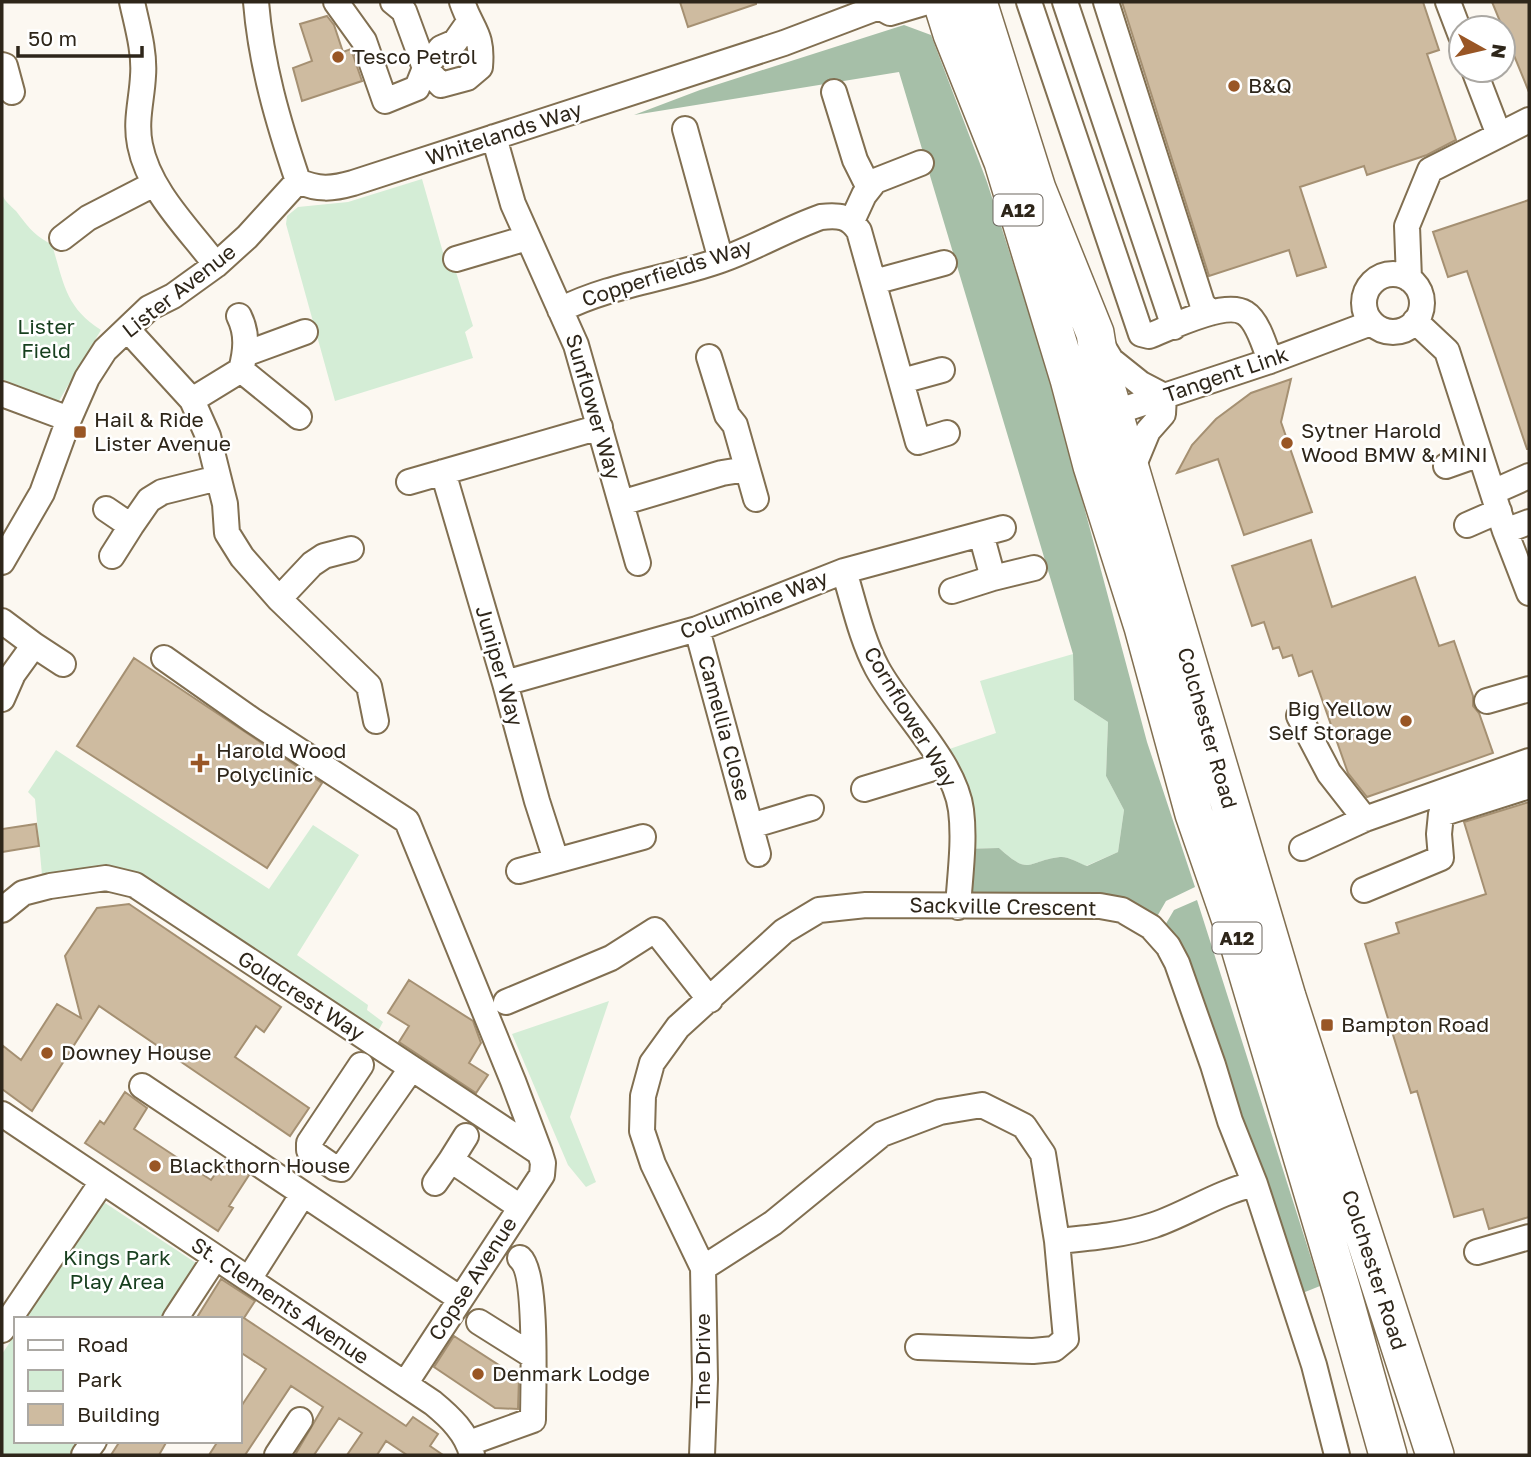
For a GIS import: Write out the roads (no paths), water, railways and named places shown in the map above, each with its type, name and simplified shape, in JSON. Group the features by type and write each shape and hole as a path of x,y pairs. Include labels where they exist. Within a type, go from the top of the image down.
{"highway":[{"name":"Colchester Road","path":"942,2 1003,162 1143,627 1194,814 1237,938 1388,1455"},
{"name":"Colchester Road","path":"978,2 1037,189 1096,333 1101,370 1287,997 1435,1455"}],"street":[{"path":"132,2 144,73 137,122 139,143 146,166 154,184 216,265"},
{"path":"256,2 265,73 298,181"},
{"path":"337,2 364,41 384,101 417,88 425,68 440,48 455,42 465,12"},
{"path":"393,2 404,11 425,68 441,85 467,78 480,67 482,48 477,31 465,12"},
{"path":"880,4 890,13 927,2"},
{"path":"1028,2 1141,334 1149,336 1210,313 1237,310 1247,314 1256,328 1270,362"},
{"path":"1065,2 1174,327"},
{"path":"1106,2 1202,303 1210,313"},
{"name":"Whitelands Way","path":"298,181 313,188 333,188 784,43 880,4"},
{"path":"2,65 5,66 12,92"},
{"path":"1479,84 1499,135"},
{"path":"834,92 855,160 869,188"},
{"path":"1409,279 1408,226 1430,170 1529,120"},
{"path":"685,129 721,260"},
{"name":"Sunflower Way","path":"494,137 513,204 576,345 638,563"},
{"path":"1118,159 1152,148"},
{"path":"921,163 874,181 852,221 859,231 918,442 947,433"},
{"name":"Lister Avenue","path":"2,562 42,493 69,419 95,364 105,350 149,308 173,296 216,265 247,237 298,181"},
{"path":"62,238 88,218 154,184"},
{"name":"Copperfields Way","path":"560,310 610,290 721,260 821,217 833,215 852,221"},
{"path":"456,259 527,238"},
{"path":"874,282 944,263"},
{"path":"1396,274 1409,279 1419,292 1422,302 1415,321 1404,330 1394,332 1384,331 1371,323 1366,314 1364,300 1373,282 1382,276 1396,274"},
{"path":"239,316 245,326 243,362 299,417"},
{"path":"1415,321 1447,351 1529,593"},
{"name":"Tangent Link","path":"1080,423 1115,414 1270,362 1371,323"},
{"path":"128,329 192,400 208,436 225,504 227,533 242,557 279,599 369,686 376,721"},
{"path":"192,400 243,362 305,332"},
{"path":"1096,333 1111,360 1141,384 1164,396 1163,414 1148,431 1131,472"},
{"path":"709,357 727,415 735,425 756,499"},
{"path":"902,382 942,370"},
{"path":"2,394 69,419"},
{"path":"409,482 600,428"},
{"path":"1446,466 1480,454"},
{"path":"621,503 747,469"},
{"name":"Juniper Way","path":"443,472 556,860"},
{"path":"1467,525 1499,511 1529,477"},
{"path":"112,556 149,500 162,492 218,478"},
{"path":"106,509 131,526"},
{"path":"1499,511 1529,523"},
{"name":"Columbine Way","path":"505,683 697,629 844,571 992,531 993,578"},
{"path":"279,599 324,556 351,549"},
{"path":"952,591 1034,568"},
{"name":"Cornflower Way","path":"844,571 868,649 877,669 943,765 954,787 961,809 958,907"},
{"path":"2,621 63,664"},
{"name":"Camellia Close","path":"697,629 758,854"},
{"path":"2,699 13,674 34,645"},
{"path":"164,659 407,821 442,922 541,1164"},
{"path":"1487,701 1529,689"},
{"path":"1299,716 1329,773 1365,819"},
{"path":"1302,848 1365,819 1529,761"},
{"path":"864,789 943,765"},
{"path":"1364,890 1441,858 1441,814 1529,786"},
{"name":"Camellia Close","path":"751,826 811,808"},
{"path":"519,871 643,837"},
{"name":"Goldcrest Way","path":"2,910 23,893 50,886 106,878 135,885 411,1069 541,1164"},
{"name":"Sackville Crescent","path":"703,1268 680,1215 653,1164 642,1130 643,1096 652,1063 678,1027 784,931 819,910 866,905 1100,906 1122,911 1156,932 1177,963 1230,1121 1255,1184 1314,1365 1337,1455"},
{"path":"506,1002 611,958 654,930 710,1000"},
{"path":"361,1065 309,1143 309,1150 335,1168 341,1169 411,1069"},
{"path":"142,1086 459,1298"},
{"path":"703,1268 773,1223 882,1134 940,1112 982,1105 1024,1126 1043,1154 1057,1241 1066,1339 1054,1349 989,1351 918,1347"},
{"name":"St. Clements Avenue","path":"2,1114 405,1384 449,1416 470,1449"},
{"path":"435,1183 466,1136"},
{"path":"451,1160 520,1207"},
{"name":"Copse Avenue","path":"405,1384 520,1207 541,1164"},
{"path":"2,1330 102,1182"},
{"path":"1057,1241 1103,1236 1154,1225 1231,1189 1255,1184"},
{"path":"249,1279 303,1194"},
{"path":"1477,1252 1529,1237"},
{"path":"176,1317 215,1258"},
{"path":"470,1449 533,1420 531,1284 525,1262 520,1258"},
{"name":"The Drive","path":"702,1455 705,1379 703,1268"},
{"path":"479,1322 533,1356"},
{"path":"277,1455 300,1420"}],"place":[{"name":"Tesco Petrol","path":"338,57"},
{"name":"B&Q","path":"1234,86"},
{"name":"Hail & Ride Lister Avenue","path":"80,432"},
{"name":"Sytner Harold Wood BMW & MINI","path":"1287,443"},
{"name":"Big Yellow Self Storage","path":"1406,721"},
{"name":"Harold Wood Polyclinic","path":"200,763"},
{"name":"Bampton Road","path":"1327,1025"},
{"name":"Downey House","path":"47,1053"},
{"name":"Blackthorn House","path":"155,1166"},
{"name":"Denmark Lodge","path":"478,1374"}],"park label":[{"name":"Lister Field","path":"46,339"},
{"name":"Kings Park Play Area","path":"117,1270"}]}
